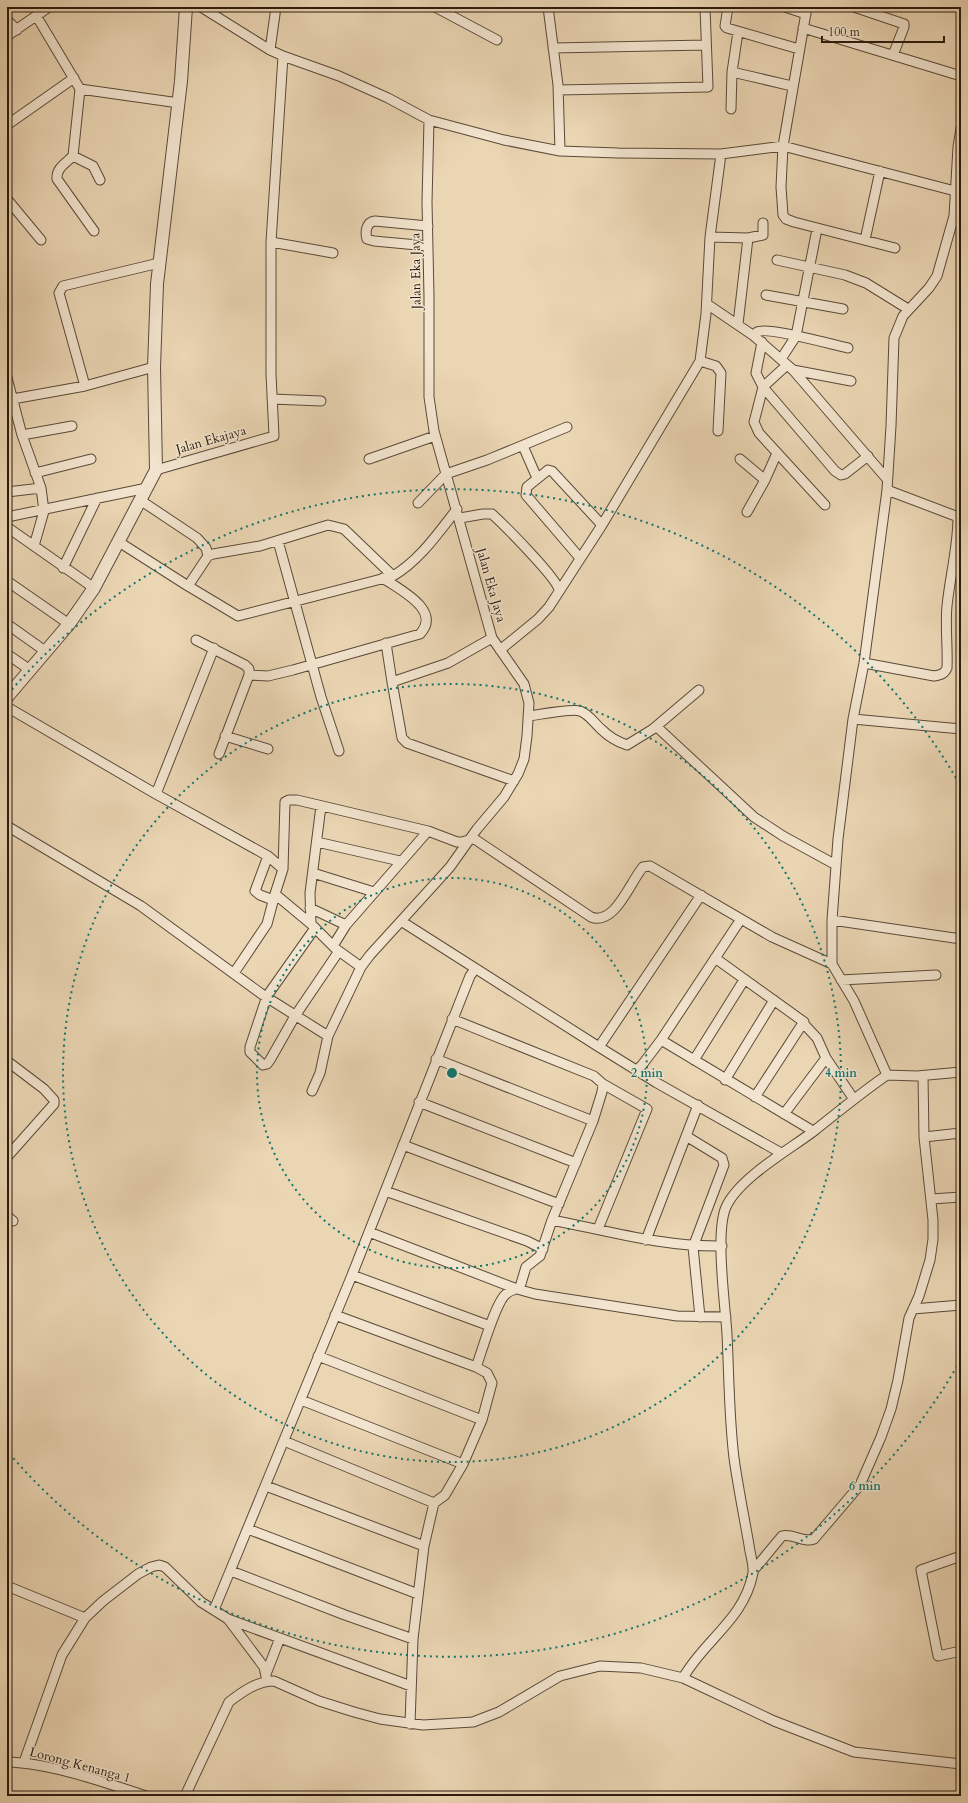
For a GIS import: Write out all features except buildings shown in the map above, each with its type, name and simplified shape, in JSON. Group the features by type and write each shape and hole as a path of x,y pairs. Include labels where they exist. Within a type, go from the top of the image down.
{"street":[{"path":"7,36 49,7"},
{"path":"7,697 69,624 94,588 156,470 154,367 159,263 179,103 186,7"},
{"path":"200,7 270,50 339,76 388,98 429,120 504,140 560,150 618,153 720,154 783,146 958,191"},
{"path":"270,50 276,7"},
{"path":"435,7 498,40"},
{"path":"548,7 558,90 560,150"},
{"path":"558,90 708,87 706,7"},
{"path":"728,7 725,26 727,28 799,50"},
{"path":"785,7 806,10 783,146 781,187 783,215 786,219 817,229 894,248"},
{"path":"854,7 904,24 893,55"},
{"path":"37,16 80,89 73,156 58,169 56,174 57,179 94,231"},
{"path":"7,20 17,30"},
{"path":"803,28 961,76"},
{"path":"732,109 732,72 738,32"},
{"path":"553,48 706,45"},
{"path":"283,56 271,242 272,399 321,401"},
{"path":"732,72 792,86"},
{"path":"7,125 74,78"},
{"path":"80,89 179,103"},
{"name":"Jalan Eka Jaya","path":"312,1091 320,1073 328,1036 361,967 370,955 450,867 472,839 477,829 504,797 514,781 524,759 529,703 524,684 492,638 460,518 435,436 429,397 429,120"},
{"path":"887,1074 854,1001 832,964 832,920 836,865 853,719 864,663 887,490 894,338 902,316 930,288 937,276 954,216 958,191 961,128"},
{"path":"500,650 538,619 555,599 559,590 602,525 700,361 707,304 710,237 720,154"},
{"path":"73,156 93,166 100,180"},
{"path":"865,240 880,171"},
{"path":"7,199 41,240"},
{"path":"428,226 375,220 371,221 366,235 367,239 370,240 428,246"},
{"path":"710,237 748,238 763,235 763,223"},
{"path":"817,229 804,301 796,336 787,365 763,387 755,416 754,426 825,505"},
{"path":"738,324 748,238"},
{"path":"271,242 333,253"},
{"path":"777,260 845,275 866,283 908,309"},
{"path":"85,386 59,293 61,288 159,263"},
{"path":"766,295 843,309"},
{"path":"707,304 762,342 787,365 887,479"},
{"path":"754,336 756,332 763,331 796,336 848,348"},
{"path":"762,342 756,373 763,387 838,474 845,474 868,456"},
{"path":"700,361 716,366 721,373 718,431"},
{"path":"787,365 852,380"},
{"path":"9,400 85,386 154,367"},
{"path":"7,378 9,400 41,488 44,510 34,546"},
{"name":"Jalan Ekajaya","path":"156,470 274,436 272,399"},
{"path":"22,435 72,426"},
{"path":"418,503 446,474 523,446 567,427"},
{"path":"369,459 435,436"},
{"path":"523,446 537,478"},
{"path":"747,512 765,480 777,453"},
{"path":"35,473 91,459"},
{"path":"740,459 765,480"},
{"path":"580,558 526,494 527,487 548,470 552,471 602,525"},
{"path":"7,492 41,488"},
{"path":"7,517 147,488"},
{"path":"864,663 934,676 942,675 948,668 947,608 950,582 957,547 960,517 887,490"},
{"path":"63,568 97,498"},
{"path":"140,500 197,538 206,548 208,556"},
{"path":"119,542 238,616 294,600 393,576 412,562 430,543 457,509"},
{"path":"460,518 492,514 546,571 556,583 559,590"},
{"path":"188,586 208,556 260,546 328,525 344,529 393,576"},
{"path":"7,527 63,568 94,588"},
{"path":"278,540 312,664 339,751"},
{"path":"249,675 268,676 420,634 426,628 427,622 423,609 411,597 384,578"},
{"path":"7,581 69,624"},
{"path":"7,624 45,651"},
{"path":"392,682 448,663 492,638"},
{"path":"196,640 214,648 249,669 249,675 219,754"},
{"path":"386,643 402,738 407,743 514,781"},
{"path":"156,794 214,648"},
{"path":"7,654 30,670"},
{"path":"528,716 569,710 580,710 591,718 601,730 627,745 657,726 699,690"},
{"path":"7,707 156,794 268,856 283,869"},
{"path":"853,719 961,729"},
{"path":"657,726 754,817 782,836 836,865"},
{"path":"225,736 268,749"},
{"path":"234,973 267,924 271,913 274,897 283,869 285,802 289,800 298,800 428,831 457,842 472,839 476,840 597,920 605,918 609,915 628,891 643,867 650,866 656,868 772,937 832,964"},
{"path":"321,806 310,908 313,926 267,996 250,1048 250,1052 264,1064 267,1064 270,1060 336,948 346,925 400,861 428,831"},
{"path":"7,826 141,906 295,1016 328,1036"},
{"path":"317,842 400,861"},
{"path":"268,856 255,890 260,895 274,897 313,926 336,948 361,967"},
{"path":"313,873 374,892"},
{"path":"599,1048 701,895"},
{"path":"310,908 346,925"},
{"path":"637,1070 642,1066 661,1040 741,919"},
{"path":"832,920 961,939"},
{"path":"401,921 599,1048 781,1153"},
{"path":"715,958 804,1022 803,1023 818,1038 826,1058 853,1098"},
{"path":"214,1610 352,1275 436,1059 470,976 475,969"},
{"path":"841,980 936,975"},
{"path":"694,1060 744,980"},
{"path":"725,1080 774,1000"},
{"path":"452,1020 594,1076 603,1084 647,1109 598,1229"},
{"path":"755,1097 803,1023"},
{"path":"661,1040 725,1080 813,1131"},
{"path":"784,1114 826,1058"},
{"path":"436,1059 593,1121"},
{"path":"7,1061 44,1089 54,1100 54,1104 7,1157"},
{"path":"753,1572 734,1457 722,1246 722,1220 726,1206 735,1192 781,1153 813,1131 853,1098 887,1074 923,1076 961,1072"},
{"path":"683,1678 689,1667 732,1619 745,1598 753,1572 782,1536 787,1535 804,1540 814,1539 860,1485 891,1409 898,1380 906,1333 930,1260 933,1239 931,1199 924,1137 923,1076"},
{"path":"476,1367 490,1326 503,1297 507,1293 522,1285 526,1267 538,1259 543,1249 552,1220 593,1121 603,1084"},
{"path":"419,1102 576,1163"},
{"path":"646,1240 698,1106"},
{"path":"924,1137 961,1134"},
{"path":"686,1136 722,1158 724,1161 724,1166 693,1247 700,1317"},
{"path":"402,1145 559,1204"},
{"path":"385,1191 520,1238 543,1249"},
{"path":"931,1199 961,1196"},
{"path":"552,1220 646,1240 693,1247 722,1246"},
{"path":"369,1232 517,1289 535,1294 642,1311 700,1317 726,1317"},
{"path":"352,1275 490,1326"},
{"path":"913,1308 961,1305"},
{"path":"335,1315 476,1367 487,1373 492,1382 482,1420 463,1464 446,1495 434,1503 424,1546 413,1639 410,1724"},
{"path":"318,1356 482,1420"},
{"path":"301,1400 463,1464"},
{"path":"284,1441 434,1503"},
{"path":"266,1486 424,1546"},
{"path":"248,1528 418,1594"},
{"path":"961,1556 921,1570 938,1656 961,1651"},
{"path":"24,1762 62,1655 85,1618 103,1601 138,1574 150,1567 159,1565 165,1567 201,1602 228,1619 411,1686"},
{"path":"231,1571 345,1615 413,1639"},
{"path":"7,1586 85,1618"},
{"path":"228,1619 264,1667 266,1677"},
{"path":"185,1796 229,1702 266,1677 280,1638"},
{"path":"266,1677 319,1701 354,1712 380,1719 423,1725 473,1722 499,1712 560,1676 600,1666 641,1668 683,1678 774,1721 854,1752 961,1764"},
{"name":"Lorong Kenanga 1","path":"7,1762 24,1762 95,1780 146,1796"}]}
